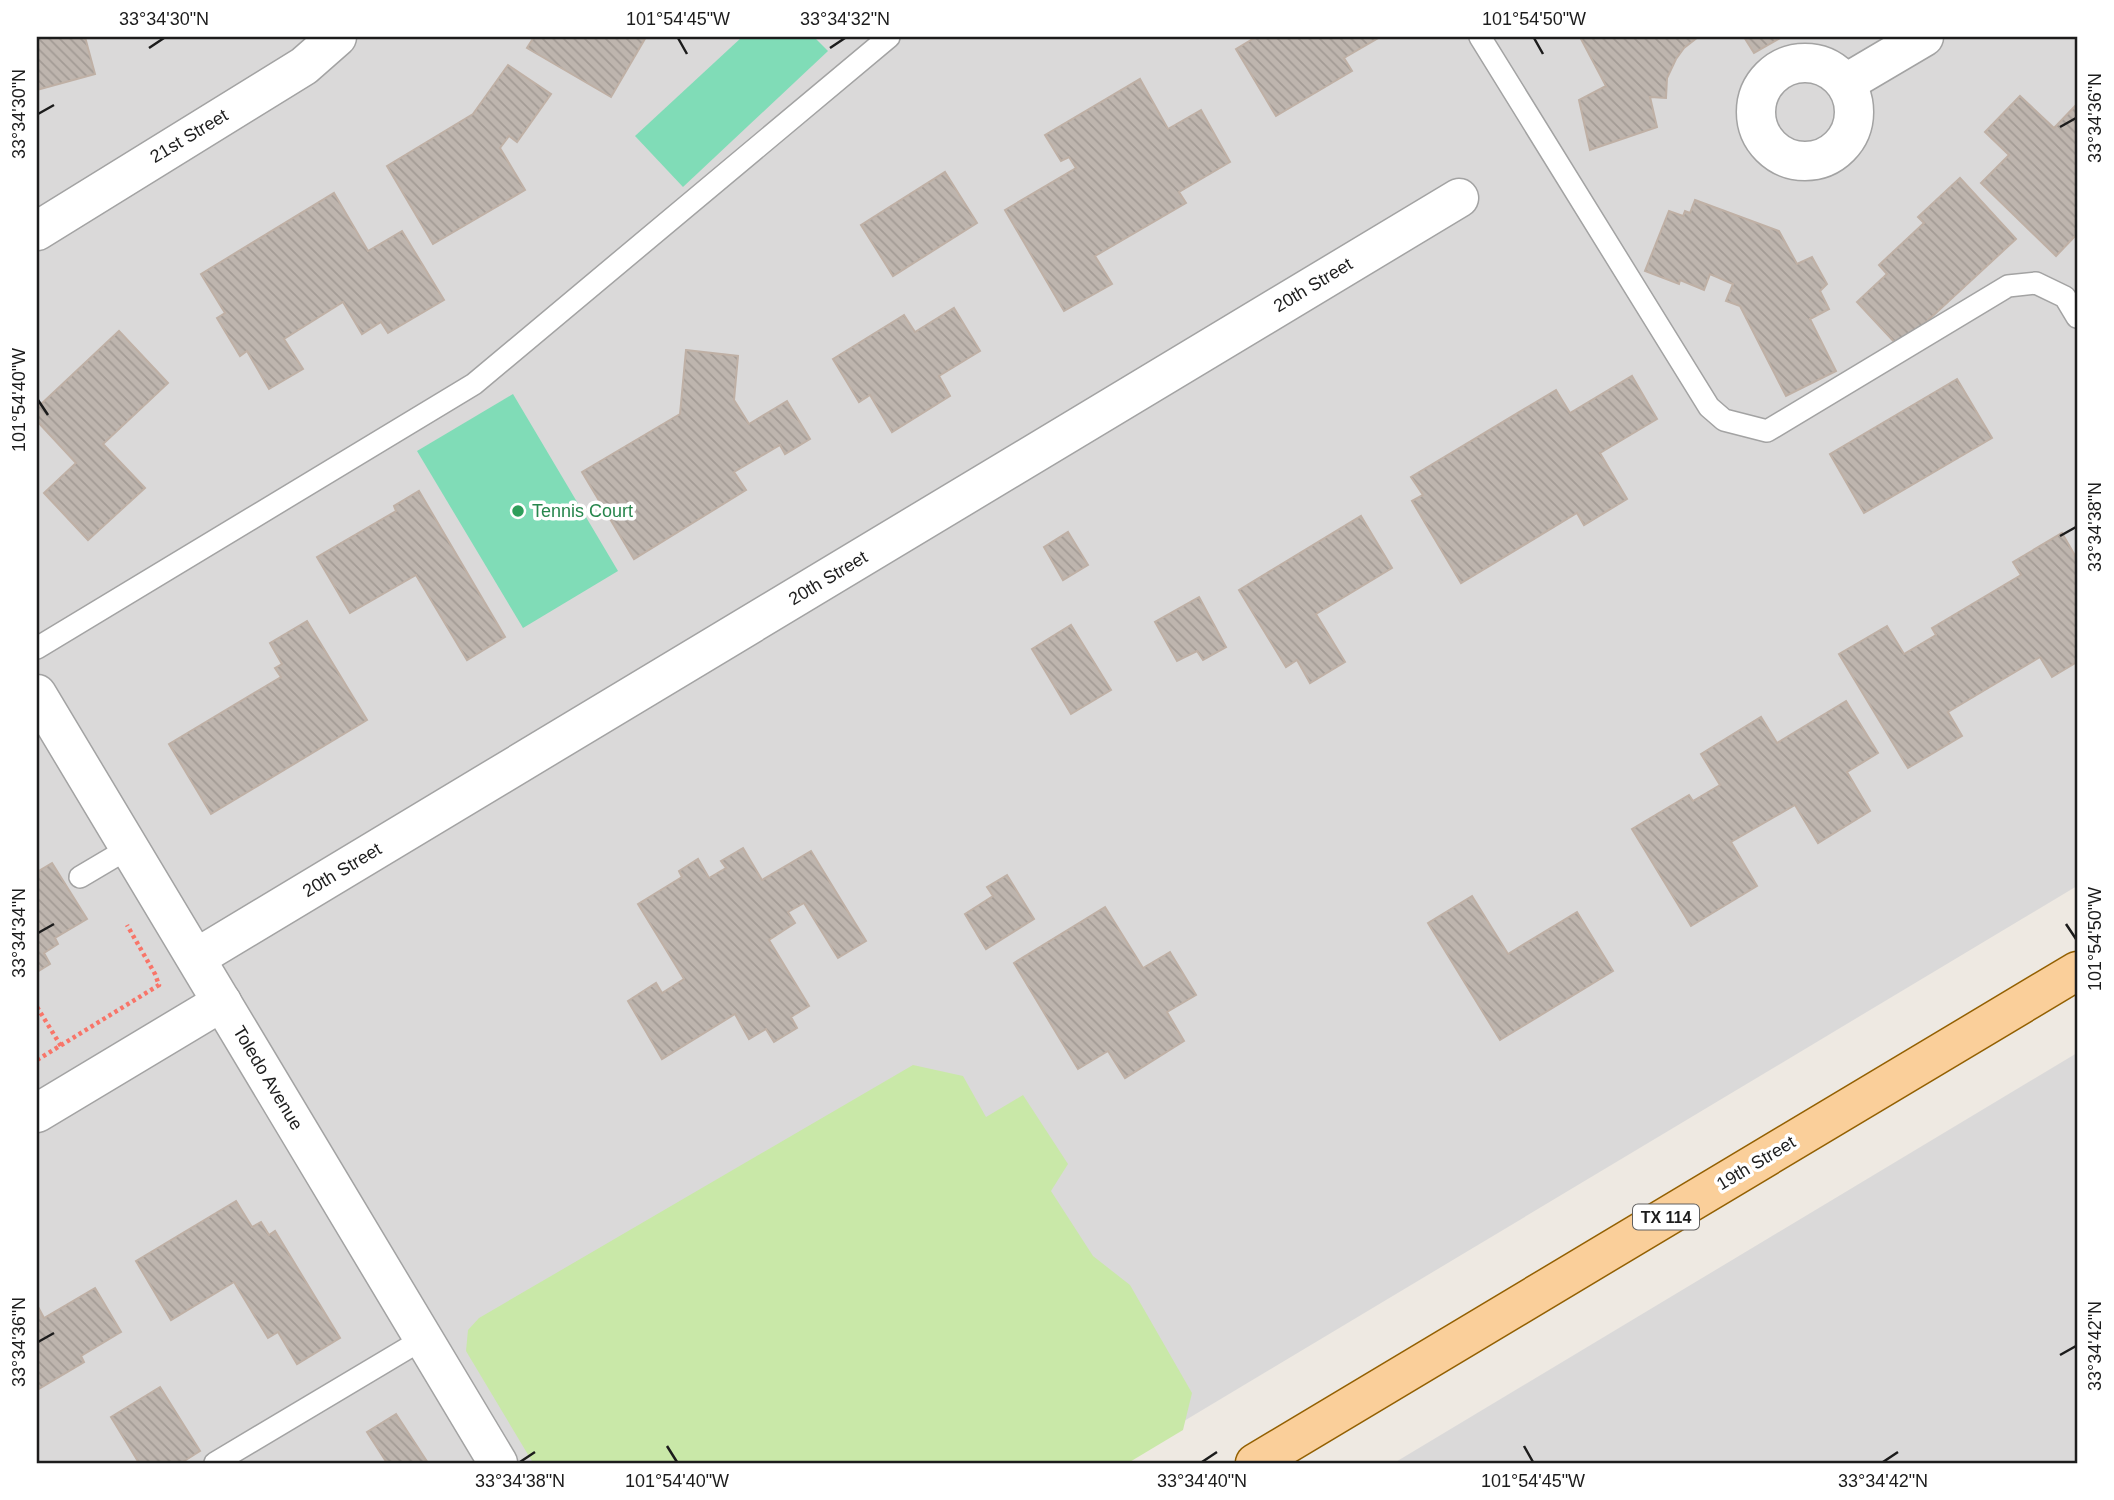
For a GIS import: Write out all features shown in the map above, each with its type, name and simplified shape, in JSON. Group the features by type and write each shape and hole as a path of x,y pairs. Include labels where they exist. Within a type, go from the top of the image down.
{"main road":[{"name":"19th Street","path":"1255,1463 2077,971"}],"street":[{"name":"21st Street","path":"37,231 304,66 337,37"},
{"path":"1846,83 1924,37"},
{"name":"20th Street","path":"196,958 1459,198"},
{"name":"Toledo Avenue","path":"37,694 498,1463"},
{"path":"37,1113 222,1002"}],"lane":[{"path":"37,648 474,384 889,37"},
{"path":"1480,37 1709,407 1724,420 1768,431 2008,286 2036,282 2065,297 2077,317"},
{"path":"87,873 130,848"},
{"path":"215,1463 423,1339"}],"path":[{"path":"37,1060 159,985 155,974 87,873"},
{"path":"37,1007 61,1046"}],"shaded area":[{"path":"37,37 2077,37 2077,886 1114,1463 37,1463"},
{"path":"2077,1053 2077,1463 1394,1463"}],"green space":[{"path":"742,37 814,37 828,51 683,187 635,136"},
{"name":"Tennis Court","path":"513,394 618,571 523,628 417,451"},
{"path":"913,1065 963,1076 986,1117 1023,1095 1068,1164 1051,1191 1093,1256 1130,1285 1192,1393 1183,1430 1128,1463 533,1463 466,1351 468,1330 479,1318"}],"building":[{"path":"37,37 85,37 95,74 37,90"},
{"path":"534,37 646,37 611,97 527,48"},
{"path":"1256,37 1380,37 1344,58 1352,71 1276,116 1236,49"},
{"path":"1580,37 1698,37 1684,48 1676,59 1667,78 1666,98 1650,97 1657,127 1590,150 1579,100 1606,86"},
{"path":"1744,37 1782,37 1754,53"},
{"path":"508,65 551,94 517,142 509,136 500,148 525,190 433,244 387,166 473,114"},
{"path":"1140,79 1168,129 1201,110 1230,162 1179,192 1186,203 1095,256 1112,284 1064,311 1005,210 1076,168 1069,157 1061,161 1045,135"},
{"path":"2020,96 2054,128 2077,104 2077,234 2056,256 1981,183 2009,155 1985,132"},
{"path":"945,172 977,223 893,276 861,225"},
{"path":"1960,178 2016,239 1899,347 1857,302 1887,274 1879,265 1924,223 1918,217"},
{"path":"334,193 368,251 402,231 444,300 388,333 381,322 362,334 343,302 284,339 303,369 269,389 247,351 240,356 217,318 225,313 201,274"},
{"path":"1695,200 1779,231 1797,264 1812,257 1827,284 1820,291 1829,309 1810,319 1836,371 1786,396 1740,306 1726,301 1733,284 1710,274 1704,290 1680,280 1679,284 1645,271 1669,211 1683,216 1685,211 1690,213"},
{"path":"954,308 980,351 939,376 950,396 892,432 870,395 859,402 833,359 904,315 915,332"},
{"path":"119,331 168,383 103,444 145,488 88,540 44,493 76,463 37,421 37,408"},
{"path":"686,350 738,356 734,400 749,424 787,401 810,439 785,454 780,445 734,472 746,490 634,559 582,472 680,414"},
{"path":"1632,376 1657,419 1600,453 1627,499 1584,525 1577,513 1461,583 1412,501 1423,495 1411,477 1556,390 1570,413"},
{"path":"1957,379 1992,438 1864,513 1830,454"},
{"path":"419,491 505,637 467,660 416,575 350,613 317,557 396,511 394,506"},
{"path":"1361,516 1392,568 1316,614 1345,662 1310,683 1297,660 1286,667 1239,590"},
{"path":"1068,532 1088,565 1063,580 1044,547"},
{"path":"2062,533 2077,559 2077,662 2052,677 2040,657 1948,712 1962,736 1908,768 1839,654 1887,626 1904,654 1936,635 1932,628 2021,575 2013,562"},
{"path":"1199,597 1226,647 1203,660 1197,651 1177,661 1155,622"},
{"path":"307,621 367,720 211,814 169,744 281,677 275,668 282,664 270,643"},
{"path":"1071,625 1111,690 1071,714 1032,649"},
{"path":"1846,701 1878,753 1847,772 1870,811 1818,843 1795,805 1731,842 1757,886 1691,926 1632,829 1689,795 1693,801 1720,785 1701,754 1761,717 1777,743"},
{"path":"743,848 762,880 811,851 866,941 838,958 804,903 788,912 795,923 769,940 809,1006 791,1017 797,1028 774,1042 766,1029 749,1039 735,1014 662,1059 628,1001 656,983 662,993 684,979 638,904 682,877 679,871 698,859 709,878 726,868 721,861"},
{"path":"52,863 87,919 55,938 58,944 44,953 50,964 37,972 37,872"},
{"path":"1007,875 1034,919 986,949 965,914 993,896 987,887"},
{"path":"1472,896 1508,954 1577,912 1613,971 1500,1040 1428,923"},
{"path":"1105,907 1143,968 1170,952 1196,995 1167,1012 1184,1041 1125,1078 1108,1051 1078,1069 1014,963"},
{"path":"236,1201 252,1227 261,1222 269,1235 275,1231 340,1338 297,1364 278,1332 268,1338 234,1282 171,1320 136,1261"},
{"path":"95,1288 121,1332 81,1356 84,1362 37,1390 37,1305 44,1318"},
{"path":"160,1387 200,1451 181,1463 139,1463 111,1417"},
{"path":"396,1414 428,1463 387,1463 367,1432"}],"place":[{"name":"Tennis Court","path":"518,511"}]}
